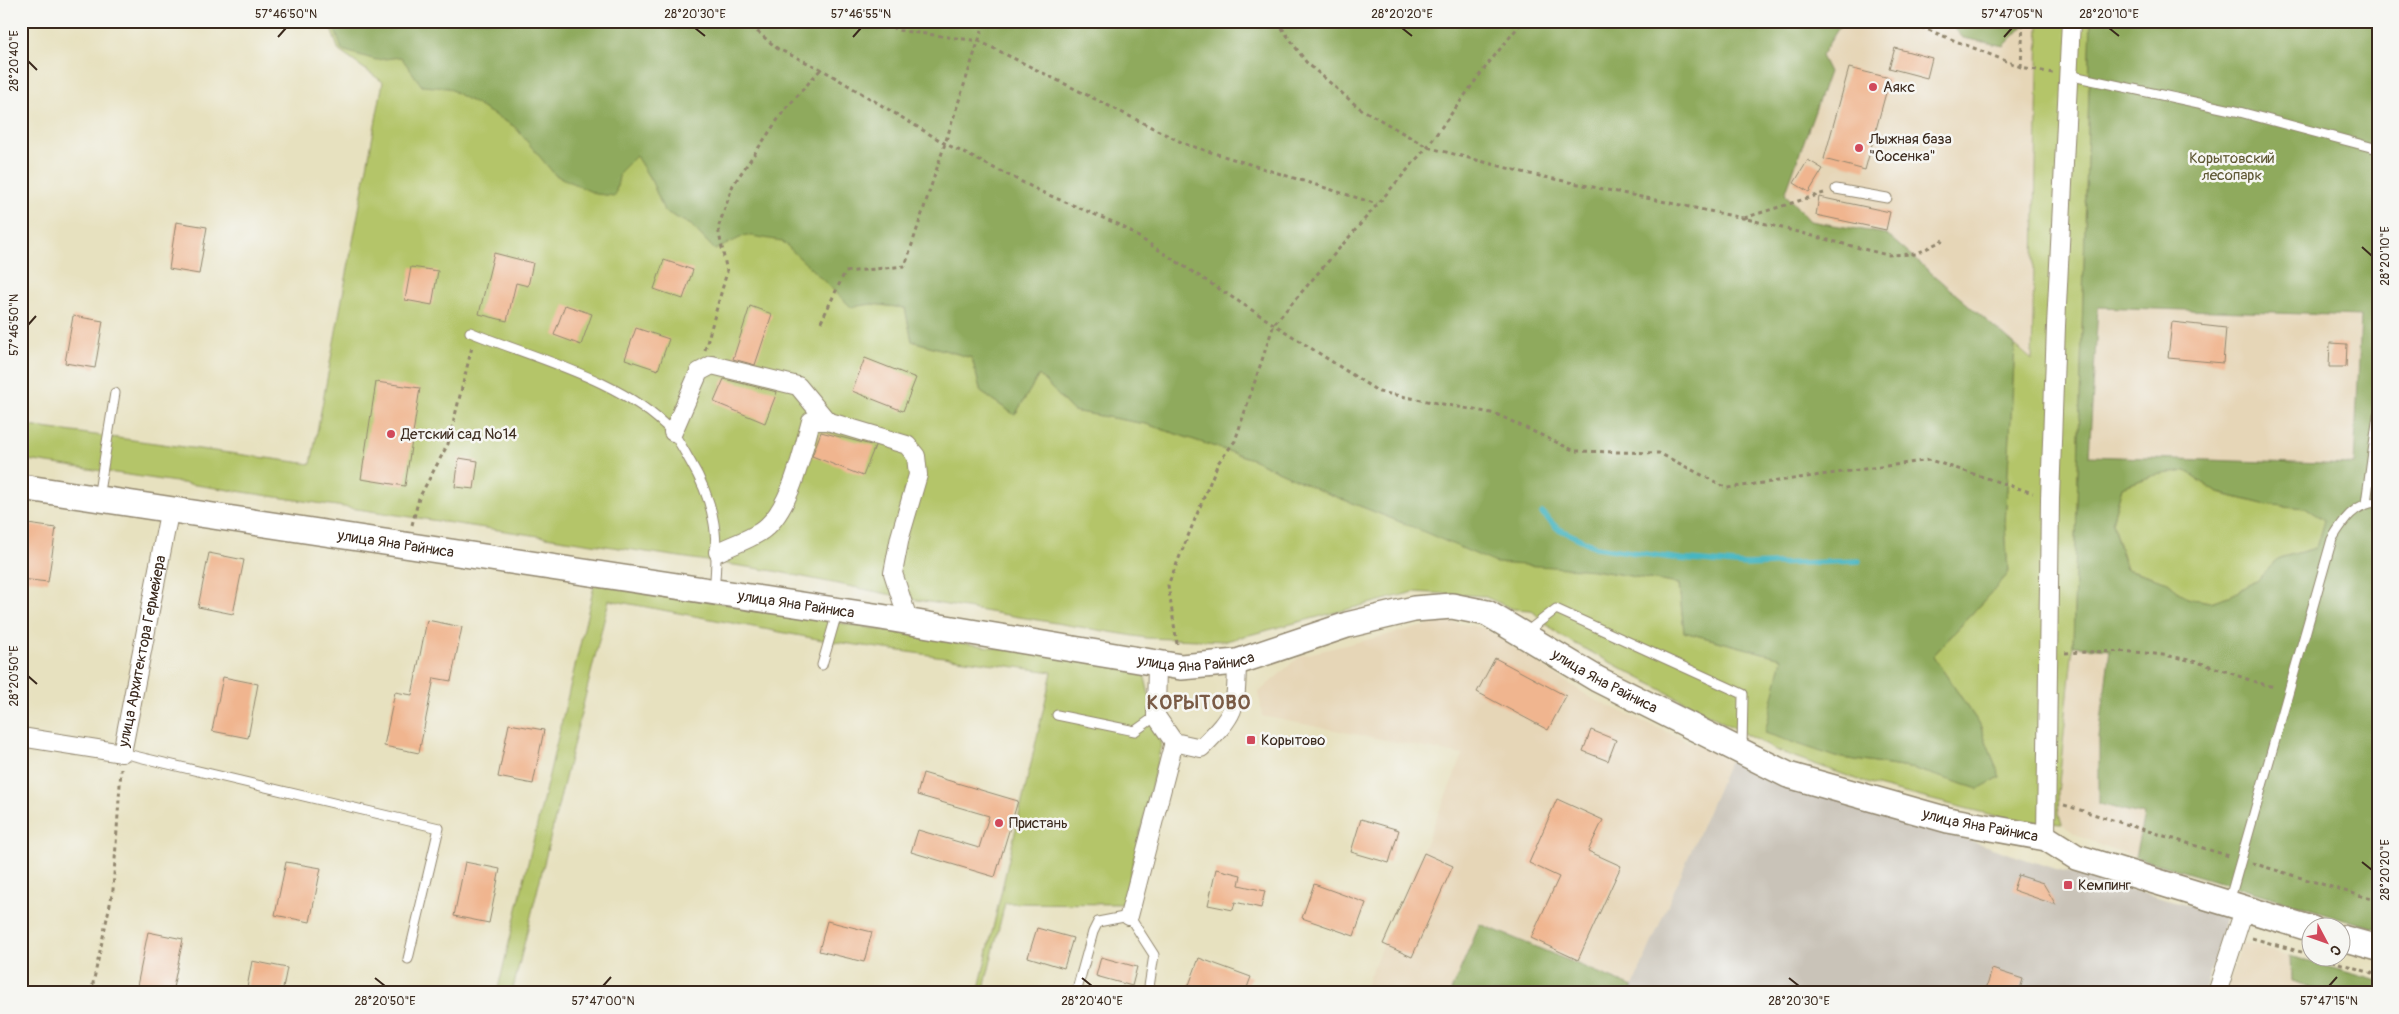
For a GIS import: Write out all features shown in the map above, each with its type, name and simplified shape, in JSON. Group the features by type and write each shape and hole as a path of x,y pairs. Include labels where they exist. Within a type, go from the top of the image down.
{"street":[{"path":"2046,838 2050,499 2070,21"},
{"path":"673,432 699,372 712,365 798,386 827,421"},
{"path":"718,552 761,532 776,517 795,475 811,421 827,421 907,445 916,456 918,475 900,537 893,573 909,622"},
{"name":"улица Яна Райниса","path":"21,487 838,610 1181,667 1237,662 1347,625 1414,609 1452,606 1487,613 1597,679 1742,752 1797,777 1948,820 2046,838 2076,857 2302,926"},
{"name":"улица Архитектора Гермейера","path":"21,738 122,753 170,508"},
{"path":"1156,663 1156,716 1174,742 1201,748 1227,722 1236,702 1237,662"},
{"path":"1129,916 1174,742"},
{"path":"2218,993 2236,934 2236,907"},
{"path":"2352,941 2378,948"}],"lane":[{"path":"2068,75 2236,111 2378,149"},
{"path":"1836,189 1887,198"},
{"path":"472,333 591,378 642,405 673,432 703,482 711,504 718,552 714,591"},
{"path":"98,498 115,393"},
{"path":"2366,503 2378,415"},
{"path":"2236,907 2240,860 2332,539 2346,516 2366,503 2378,502"},
{"path":"822,665 838,610"},
{"path":"1523,635 1556,610 1744,694 1742,752"},
{"path":"1057,715 1136,731 1156,716"},
{"path":"122,753 439,828 408,959"},
{"path":"1076,993 1092,932 1098,922 1129,916 1154,955 1148,993"}],"path":[{"path":"745,21 778,49 821,69 946,144 1046,194 1120,225 1379,392 1496,414 1575,452 1659,453 1727,488 1930,460 2050,499"},
{"path":"886,21 896,30 978,41 1185,144 1377,204"},
{"path":"821,322 845,272 905,266 985,21"},
{"path":"1277,21 1306,62 1358,107 1428,147 1530,174 1743,218 1887,255 1916,254 1943,240"},
{"path":"1181,667 1168,585 1218,463 1235,441 1274,324 1428,147 1487,65 1522,21"},
{"path":"1906,21 2021,67 2068,75"},
{"path":"2021,67 2023,21"},
{"path":"699,372 727,272 718,228 734,186 783,112 821,69"},
{"path":"1743,218 1836,189"},
{"path":"406,544 419,498 448,444 472,333"},
{"path":"2048,645 2062,654 2119,650 2166,655 2210,666 2260,684 2289,689"},
{"path":"91,993 113,890 122,753"},
{"path":"2046,799 2378,901"},
{"path":"2236,934 2302,952"},
{"path":"2349,966 2378,975"}],"shaded area":[{"path":"1843,21 1948,21 1963,38 2004,46 2028,21 2039,21 2032,361 1886,234 1810,221 1785,194 1829,72 1821,56"},
{"path":"2098,307 2361,316 2354,466 2089,456"},
{"path":"1445,621 1484,628 1593,699 1730,760 1633,987 1480,924 1450,993 1374,993 1364,989 1463,755 1262,716 1259,692 1300,656"},
{"path":"2073,646 2110,649 2099,738 2099,803 2144,815 2135,857 2078,836 2062,824 2059,814 2058,793"},
{"path":"1730,760 2052,868 2226,916 2204,993 1630,993"},
{"path":"2242,942 2290,956 2292,981 2331,993 2226,993"}],"green space":[{"path":"328,21 575,21 925,289 784,242 851,306 872,304 905,308 912,341 972,358 981,392 1015,415 1039,375 1073,411 1146,424 1252,459 1319,490 1408,525 1594,570 1679,584 1684,632 1782,658 1836,757 1915,769 1978,788 2000,777 1980,725 1933,656 2008,574 2005,524 2015,345 2032,360 2039,21 2091,21 2073,646 2058,793 2059,814 2062,824 2012,820 1873,785 1775,750 1559,635 1531,610 1513,609 1483,596 1414,592 1226,641 1146,638 917,600 774,571 21,459 21,425 311,464 383,82 339,51","holes":["637,156 715,250 652,182"]},
{"path":"332,21 1843,21 1821,56 1829,72 1785,194 1810,221 1886,234 2015,345 2005,524 2008,574 1933,656 1980,725 2000,777 1978,789 1915,769 1836,757 1765,733 1782,658 1684,632 1679,584 1594,570 1496,563 1408,525 1319,490 1252,459 1146,424 1073,411 1039,375 1015,415 981,392 972,358 912,341 905,308 872,304 851,307 782,241 746,235 715,250 691,225 664,211 652,182 636,156 620,172 615,196 596,194 555,175 515,127 448,88 422,86 401,57 376,60 342,50"},
{"path":"1948,21 2028,21 2004,46 1963,38"},
{"name":"Корытовский лесопарк","path":"2091,21 2378,21 2378,929 2352,921 2352,916 2334,916 2135,857 2144,815 2099,804 2099,738 2110,649 2073,646","holes":["2098,307 2361,316 2354,465 2089,456","2186,471 2218,493 2263,504 2305,508 2324,520 2316,548 2279,558 2257,580 2232,595 2210,602 2187,598 2168,582 2126,569 2112,522 2122,487 2155,475"]},
{"path":"2186,471 2218,493 2263,504 2305,508 2325,520 2316,548 2279,558 2257,580 2232,595 2210,602 2187,598 2168,582 2127,569 2112,522 2122,487 2155,475"},
{"path":"595,582 949,641 1143,669 1161,746 1123,904 1005,903 983,993 978,993 1052,672 828,641 609,600 512,993 497,993"},
{"path":"1480,924 1633,987 1630,993 1450,993"},
{"path":"2290,956 2302,959 2302,966 2325,966 2378,981 2378,993 2331,993 2291,981"}],"building":[{"path":"1895,48 1932,58 1927,78 1889,68"},
{"path":"1849,68 1890,78 1865,170 1824,159"},
{"path":"1808,160 1823,169 1809,192 1794,183"},
{"path":"1819,197 1890,212 1886,230 1816,215"},
{"path":"176,222 207,227 199,274 169,269"},
{"path":"494,253 533,263 528,286 516,283 507,321 479,314"},
{"path":"664,260 693,270 683,299 654,289"},
{"path":"411,267 438,271 432,305 405,300"},
{"path":"565,305 592,314 581,345 554,335"},
{"path":"750,306 772,314 755,365 733,359"},
{"path":"73,316 103,321 95,368 65,363"},
{"path":"2172,322 2226,328 2223,363 2168,358"},
{"path":"636,328 669,339 658,370 625,359"},
{"path":"2330,343 2347,344 2346,367 2329,367"},
{"path":"865,358 916,378 903,411 852,391"},
{"path":"724,379 777,392 765,423 714,402"},
{"name":"Детский сад №14","path":"376,382 420,388 405,486 361,479"},
{"path":"821,432 875,446 863,476 812,456"},
{"path":"459,458 478,461 474,489 455,487"},
{"path":"21,523 56,528 48,582 21,579"},
{"path":"209,553 244,560 233,614 198,607"},
{"path":"427,620 462,627 451,681 434,678 419,753 384,746 395,692 412,695"},
{"path":"1495,658 1566,696 1548,730 1477,692"},
{"path":"223,677 258,684 248,738 212,731"},
{"path":"509,724 544,730 533,784 498,777"},
{"path":"1591,730 1616,740 1608,761 1583,751"},
{"name":"Пристань","path":"923,773 1018,801 995,877 911,852 918,830 979,848 989,816 917,795"},
{"path":"1557,799 1603,820 1588,851 1621,866 1578,960 1531,938 1559,877 1529,863"},
{"path":"1361,819 1399,830 1389,863 1351,852"},
{"path":"1424,853 1453,866 1412,957 1383,944"},
{"path":"286,862 321,868 310,922 275,915"},
{"path":"465,862 500,869 489,923 454,916"},
{"path":"1216,869 1241,875 1239,885 1265,891 1261,908 1235,902 1233,910 1208,905"},
{"path":"2018,875 2043,883 2056,905 2013,890"},
{"path":"1314,884 1366,903 1354,936 1302,918"},
{"path":"827,921 872,932 864,962 819,951"},
{"path":"1037,928 1073,938 1064,968 1028,957"},
{"path":"148,932 183,939 172,993 137,986"},
{"path":"1101,957 1137,967 1132,986 1096,976"},
{"path":"1199,958 1251,977 1245,993 1186,993"},
{"path":"252,961 287,968 282,993 246,993"},
{"path":"1992,969 2023,979 2019,993 1985,993"}],"waterway":[{"path":"1542,513 1557,528 1596,547 1680,559 1746,565 1859,561"}],"place":[{"name":"Аякс","path":"1873,87"},
{"name":"Лыжная база \"Сосенка\"","path":"1859,148"},
{"name":"Детский сад №14","path":"391,434"},
{"name":"Корытово","path":"1251,740"},
{"name":"Пристань","path":"999,823"},
{"name":"Кемпинг","path":"2068,885"}],"district":[{"name":"КОРЫТОВО","path":"1199,702"}]}
